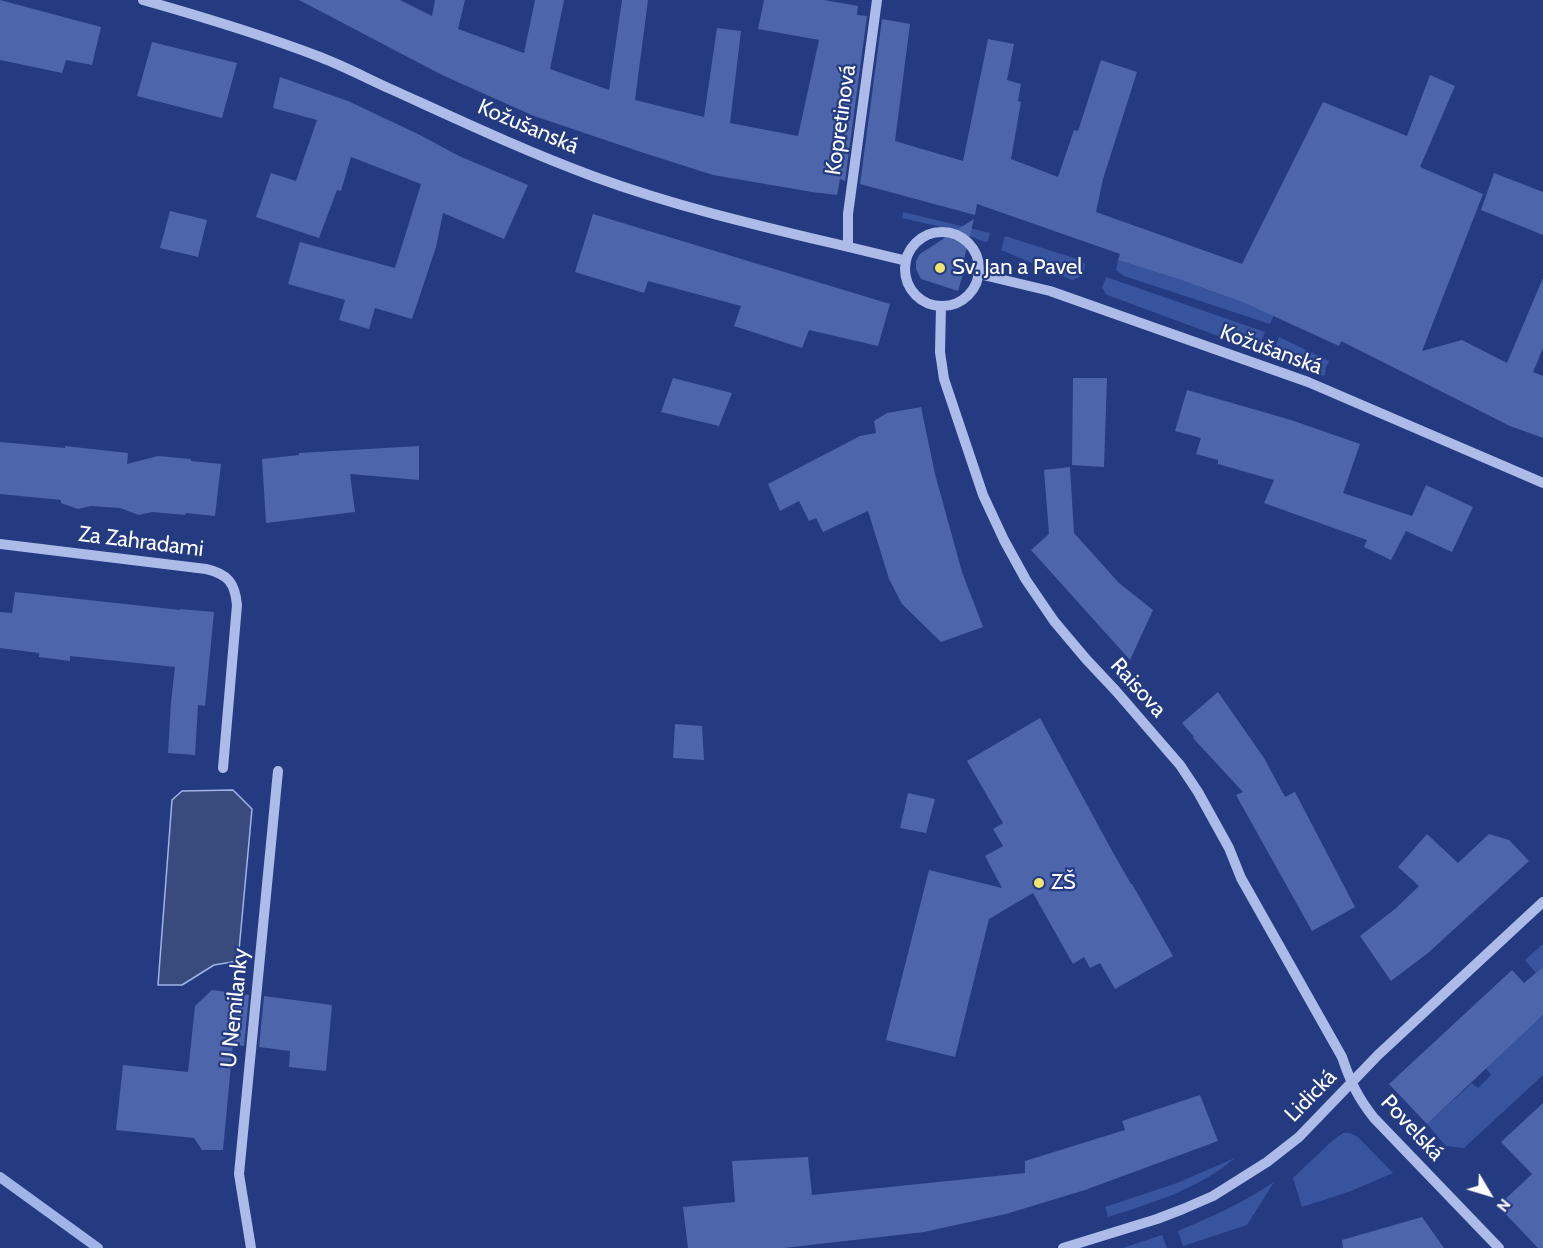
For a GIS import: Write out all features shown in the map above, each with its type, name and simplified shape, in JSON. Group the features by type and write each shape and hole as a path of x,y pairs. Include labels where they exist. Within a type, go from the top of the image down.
{"street":[{"name":"Kožušanská","path":"143,0 277,41 322,58 594,176 678,204 906,261"},
{"name":"Kopretinová","path":"848,246 848,214 877,0"},
{"path":"943,232 955,234 966,240 974,250 979,274 976,284 962,300 952,305 941,306 930,304 913,292 905,272 906,261 911,249 919,240 930,234 943,232"},
{"name":"Kožušanská","path":"979,274 1050,291 1308,382 1543,483"},
{"name":"Raisova","path":"941,306 940,352 944,379 983,495 1004,540 1026,580 1054,621 1180,765 1198,792 1241,878 1342,1057 1351,1083"},
{"name":"Za Zahradami","path":"0,544 206,569 227,578 235,591 237,605 223,768"},
{"name":"U Nemilanky","path":"251,1248 239,1174 278,771"},
{"name":"Lidická","path":"1063,1248 1165,1216 1201,1202 1267,1162 1294,1142 1378,1055 1543,902"},
{"name":"Povelská","path":"1351,1083 1374,1118 1499,1248"}],"shaded area":[{"path":"903,212 990,233 988,241 985,242 954,230 902,218"},
{"path":"1005,236 1080,260 1085,264 1083,272 1078,278 1072,280 1001,250"},
{"path":"1118,260 1181,280 1274,315 1270,324 1124,276 1116,270"},
{"path":"1106,277 1265,332 1258,345 1240,344 1106,294 1102,288"},
{"path":"1279,337 1329,361 1324,376 1276,357 1273,353"},
{"path":"233,790 252,809 238,961 214,965 182,985 158,985 172,800 182,791"},
{"path":"1543,944 1543,967 1536,973 1525,960"},
{"path":"1543,1015 1543,1075 1464,1148 1446,1146 1427,1124 1472,1083 1478,1088 1491,1075 1486,1068"},
{"path":"1343,1133 1350,1133 1358,1137 1393,1173 1351,1191 1302,1207 1293,1178"},
{"path":"1235,1158 1191,1187 1108,1217 1105,1207 1177,1183"},
{"path":"1274,1182 1247,1225 1183,1246 1178,1231 1239,1203"},
{"path":"1162,1235 1167,1248 1123,1248"}],"building":[{"path":"0,0 101,27 92,65 66,60 62,73 0,60"},
{"path":"299,0 400,0 432,16 435,0 465,0 458,29 524,53 535,0 564,0 550,69 609,90 622,0 648,0 635,100 704,117 717,28 741,31 730,123 798,136 819,40 758,29 764,0 824,0 858,6 857,15 867,16 845,181 840,179 837,195 812,192 713,175 641,152 534,116 442,75"},
{"path":"882,19 910,24 895,141 963,161 988,39 1014,44 1007,80 1021,84 1018,101 1021,102 1011,159 1058,177 1074,130 1078,131 1101,60 1137,72 1103,179 1096,212 1242,264 1323,102 1407,136 1430,75 1455,86 1420,167 1483,194 1422,351 1462,340 1507,363 1543,278 1543,348 1533,372 1543,376 1543,438 1510,426 1341,341 1339,346 1247,304 1118,260 1120,254 977,204 975,215 860,184"},
{"path":"152,42 237,63 222,118 137,96"},
{"path":"280,77 348,101 459,156 528,185 504,239 443,213 436,247 412,319 375,308 369,329 339,320 345,300 288,284 300,242 395,268 421,184 351,157 341,191 337,190 319,238 256,217 271,173 296,181 317,120 273,108"},
{"path":"1494,173 1543,192 1543,235 1481,210"},
{"path":"170,211 207,220 198,257 160,248"},
{"path":"593,214 890,304 878,346 809,330 802,348 734,326 741,306 648,281 644,293 575,272"},
{"name":"Sv. Jan a Pavel","path":"974,219 964,259 967,260 958,291 921,279 916,269 916,261 920,254"},
{"path":"673,378 732,393 719,426 661,412"},
{"path":"1073,378 1107,378 1104,467 1072,465"},
{"path":"1187,390 1291,420 1360,444 1343,493 1412,516 1426,485 1473,507 1452,552 1406,531 1391,560 1364,547 1367,540 1264,503 1274,480 1218,464 1218,460 1196,454 1201,438 1175,431"},
{"path":"921,407 935,474 962,572 983,627 941,642 902,604 889,579 868,511 823,532 816,518 809,521 799,501 780,511 768,484 860,436 876,433 874,421 887,413"},
{"path":"0,442 128,453 127,464 158,456 221,464 215,516 152,512 139,515 120,508 91,506 78,509 61,503 61,500 0,494"},
{"path":"419,446 419,480 350,474 355,512 266,523 262,459 299,455 299,453"},
{"path":"1070,467 1074,533 1119,583 1153,610 1130,660 1031,550 1049,534 1044,470"},
{"path":"15,592 214,612 205,706 198,705 195,755 168,753 175,667 70,656 70,661 39,657 39,653 0,648 0,612 12,613"},
{"path":"1218,692 1264,758 1285,797 1295,792 1355,907 1312,931 1236,795 1243,792 1182,723"},
{"name":"ZŠ","path":"1040,718 1111,849 1173,956 1115,989 1100,963 1090,968 1084,957 1073,964 1033,893 989,919 955,1057 886,1040 929,870 1002,888 985,856 1003,846 993,829 1003,823 967,761"},
{"path":"675,724 702,726 704,760 673,758"},
{"path":"908,793 935,799 926,833 900,828"},
{"path":"1427,834 1458,863 1489,834 1509,840 1529,861 1428,953 1391,981 1360,936 1395,909 1419,886 1398,867"},
{"path":"1543,967 1543,1015 1427,1124 1389,1084 1512,970 1524,983"},
{"path":"212,990 249,995 244,1046 233,1044 223,1150 202,1150 194,1138 116,1130 123,1065 188,1072 195,1006"},
{"path":"264,996 332,1005 326,1071 289,1067 290,1051 259,1047"},
{"path":"1200,1095 1218,1141 1085,1190 1006,1214 924,1232 784,1248 688,1248 683,1207 735,1202 732,1161 808,1157 812,1195 1025,1173 1025,1161 1125,1130 1122,1121"},
{"path":"1543,1103 1543,1248 1538,1248 1498,1206 1532,1174 1501,1142"},
{"path":"1422,1217 1444,1248 1343,1248 1342,1240"}],"waterway":[{"path":"0,1177 98,1248"}],"place":[{"name":"Sv. Jan a Pavel","path":"940,268"},
{"name":"ZŠ","path":"1039,883"}]}
